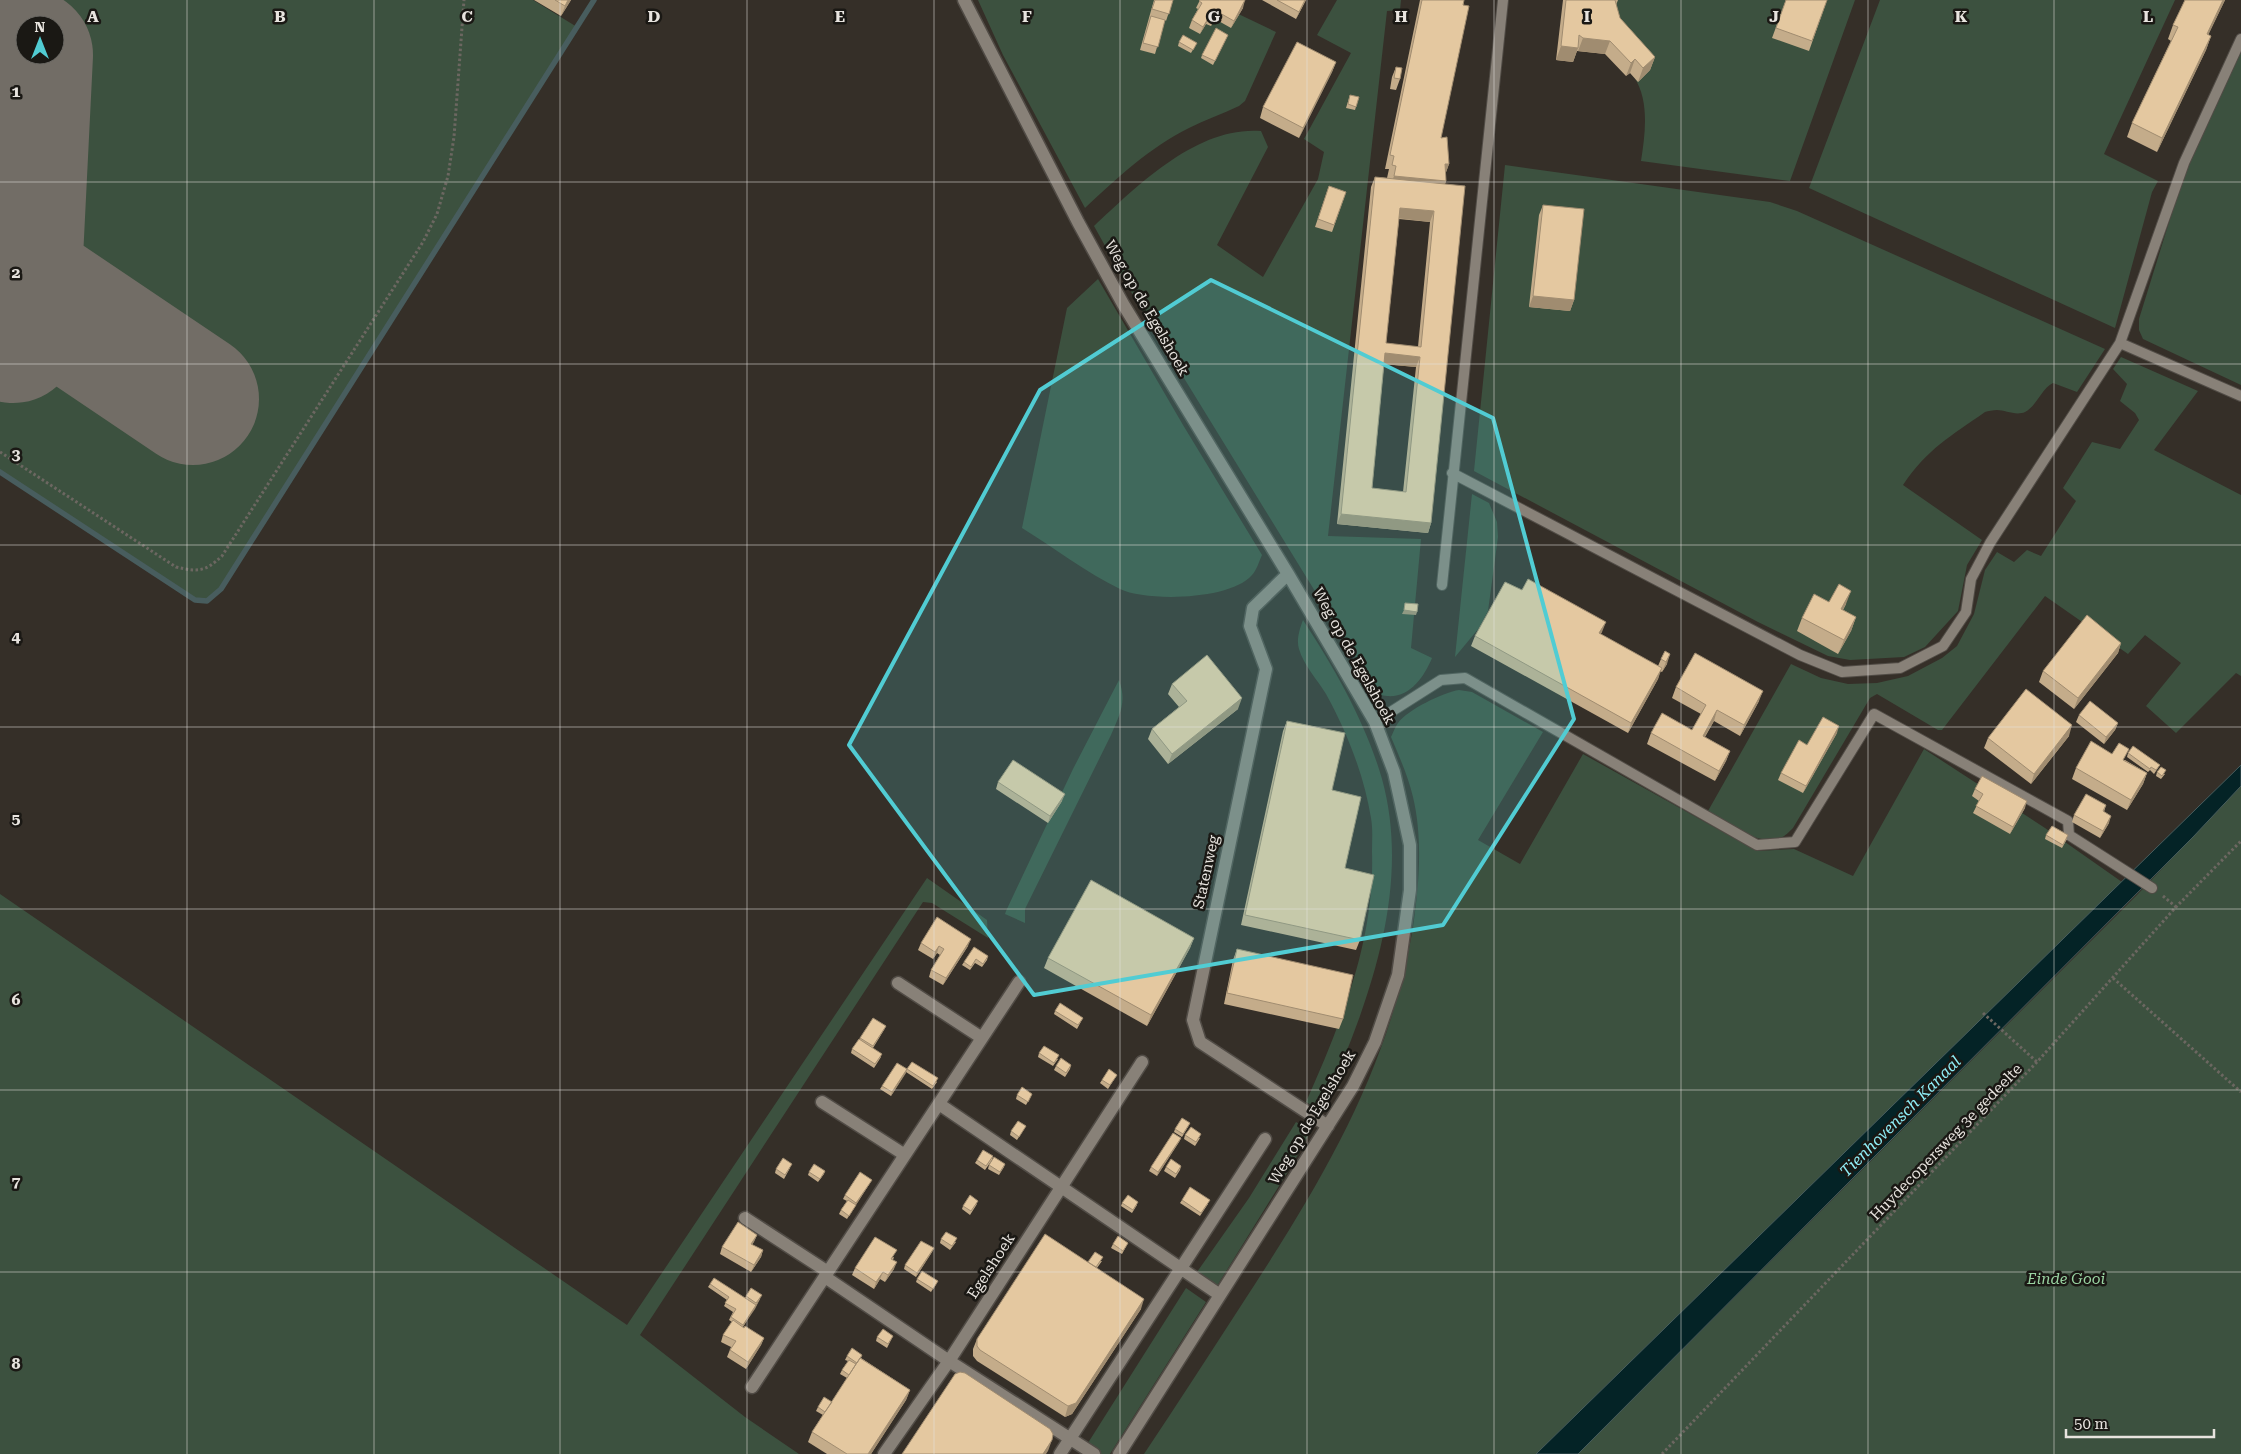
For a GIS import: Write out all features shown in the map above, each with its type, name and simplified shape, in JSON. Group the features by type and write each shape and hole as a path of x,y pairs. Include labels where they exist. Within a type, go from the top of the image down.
{"street":[{"name":"Weg op de Egelshoek","path":"964,0 1123,304 1288,574 1375,722 1394,772 1410,846 1410,890 1398,975 1375,1042 1353,1086 1119,1454"},
{"name":"Statenweg","path":"1288,574 1253,608 1250,626 1266,669 1193,1020 1200,1042 1328,1126"},
{"path":"752,1387 1019,982"},
{"path":"898,983 982,1038"},
{"name":"Egelshoek","path":"884,1454 949,1362 1142,1062"},
{"path":"822,1102 905,1155"},
{"path":"939,1104 1220,1295"},
{"path":"1060,1454 1265,1139"},
{"path":"745,1218 949,1362 1094,1454"}],"lane":[{"path":"1442,585 1452,473 1503,0"},
{"path":"1452,473 1800,655 1842,672 1900,668 1943,646 1966,612 1971,579 1990,542 2120,342 2184,163 2241,39"},
{"path":"2120,342 2241,396"},
{"path":"1375,722 1441,680 1466,678 1758,845 1795,842 1874,714 2068,820 2069,835 2152,888"}],"path":[{"path":"0,452 176,568 195,571 210,567 222,556 423,242 437,214 448,176 454,137 464,0"},
{"name":"Huydecopersweg 3e gedeelte","path":"1662,1454 2037,1062 2176,907 2241,841"},
{"path":"2113,978 2241,1092"},
{"path":"1982,1013 2037,1062"}],"highlighted area":[{"path":"1211,280 1493,418 1574,719 1443,925 1034,995 849,745 1040,390"}],"green space":[{"path":"0,0 533,0 577,27 221,589 207,601 195,600 0,472"},
{"path":"978,0 1209,0 1276,32 1245,101 1239,106 1189,128 1161,144 1121,175 1085,208 1003,55"},
{"path":"1337,0 1401,0 1400,10 1387,11 1328,536 1421,539 1411,648 1432,658 1425,672 1415,685 1403,694 1395,696 1383,696 1371,691 1356,658 1128,287 1094,226 1149,177 1170,161 1192,148 1214,138 1237,132 1261,131 1268,147 1217,245 1263,277 1318,179 1324,152 1304,139 1351,53 1317,35"},
{"path":"1614,0 1855,0 1790,181 1641,161 1645,118 1639,86 1629,71 1611,56"},
{"path":"1880,0 2175,0 2104,154 2158,181 2152,192 2115,328 1809,188"},
{"path":"2241,47 2241,385 2143,339 2139,330 2139,319 2188,161"},
{"path":"1505,165 1770,202 1797,211 2105,349 2077,392 2053,383 2045,389 2033,406 2025,412 2014,413 1997,410 1985,412 1950,436 1931,452 1903,485 1982,540 1967,565 1958,611 1925,647 1904,657 1850,660 1828,656 1758,622 1474,471"},
{"path":"1098,279 1183,425 1262,555 1252,575 1226,590 1208,594 1168,597 1133,593 1120,589 1095,575 1022,528 1067,308"},
{"path":"2121,357 2198,391 2154,450 2241,495 2241,676 2236,673 2176,733 2146,706 2181,663 2145,635 2128,654 2045,596 1942,730 1938,730 1877,694 1870,698 1793,828 1783,837 1772,840 1752,836 1733,827 1708,811 1791,664 1821,678 1848,684 1877,683 1908,676 1942,658 1957,646 1974,614 1985,570 1997,552 2014,562 2027,550 2041,556 2076,501 2063,488 2092,442 2120,449 2139,420 2135,413 2120,401 2127,384 2113,369"},
{"path":"1472,494 1489,503 1497,522 1498,537 1488,611 1479,628 1455,657"},
{"path":"1303,620 1327,658 1348,697 1375,758 1382,779 1390,821 1392,864 1388,907 1380,949 1368,992 1354,1033 1321,1111 1306,1102 1332,1042 1362,949 1371,885 1372,831 1364,786 1348,739 1326,694 1307,667 1299,649 1298,638"},
{"path":"1119,680 1122,702 1117,721 1025,909 1025,923 1005,914 1006,911 1073,769"},
{"path":"1452,691 1472,692 1543,732 1478,840 1520,864 1583,754 1757,851 1794,849 1853,876 1924,749 2045,828 2122,882 1536,1454 1144,1454 1300,1212 1349,1123 1370,1077 1402,979 1413,927 1417,895 1419,846 1416,813 1409,781 1391,737 1398,723 1417,707"},
{"name":"Einde Gooi","path":"2241,786 2241,1454 1578,1454 2137,895"},
{"path":"927,878 987,920 988,938 932,903 923,902 640,1335 745,1417 799,1454 0,1454 0,894 627,1325"},
{"path":"1296,1122 1311,1131 1217,1286 1197,1272 1249,1198"},
{"path":"1186,1288 1206,1302 1110,1454 1081,1454"}],"water":[{"name":"Tienhovensch Kanaal","path":"2241,765 2241,786 2193,837 1578,1454 1536,1454"}],"building":[{"path":"555,0 568,0 565,6"},
{"path":"1155,0 1173,0 1169,14 1152,9"},
{"path":"1200,0 1245,0 1234,21 1218,12 1213,19 1209,17 1203,27 1192,20 1202,3"},
{"path":"1277,0 1305,0 1299,12"},
{"path":"1422,0 1464,0 1463,5 1469,6 1441,138 1447,137 1449,164 1445,164 1446,181 1394,176 1396,166 1392,165 1394,156 1390,155"},
{"path":"1566,0 1615,0 1620,18 1655,57 1643,68 1635,59 1631,63 1610,41 1583,38 1579,35 1578,48 1561,46"},
{"path":"1786,0 1827,0 1812,41 1776,28"},
{"path":"2185,0 2223,0 2207,34 2211,36 2162,138 2132,123 2178,27 2173,25"},
{"path":"1151,16 1165,20 1158,47 1143,43"},
{"path":"1216,28 1228,35 1215,61 1202,55"},
{"path":"1183,35 1197,43 1193,50 1179,42"},
{"path":"1297,42 1336,62 1303,128 1263,107"},
{"path":"1396,67 1402,68 1400,79 1394,78"},
{"path":"1350,95 1359,97 1356,107 1348,104"},
{"path":"1375,177 1465,186 1431,523 1341,514","holes":["1400,208 1434,211 1421,347 1386,343","1385,353 1420,357 1406,492 1372,488"]},
{"path":"1329,186 1346,192 1334,225 1318,219"},
{"path":"1543,205 1584,209 1574,300 1533,296"},
{"path":"1528,579 1606,622 1599,633 1662,668 1631,723 1475,636 1505,582 1522,590"},
{"path":"1839,584 1851,591 1841,609 1856,617 1844,640 1802,618 1814,594 1829,602"},
{"path":"1405,603 1418,604 1417,612 1404,610"},
{"path":"2087,615 2121,643 2078,698 2043,671"},
{"path":"1665,651 1670,654 1666,662 1661,659"},
{"path":"1695,653 1763,691 1744,725 1717,710 1703,736 1730,751 1719,771 1651,733 1662,713 1692,730 1706,705 1676,687"},
{"path":"1207,655 1242,698 1172,754 1152,729 1187,701 1172,684"},
{"path":"2026,689 2072,725 2034,774 1988,738"},
{"path":"2090,701 2118,723 2106,737 2079,715"},
{"path":"1823,717 1839,726 1806,786 1781,773 1799,740 1807,745"},
{"path":"1287,721 1345,733 1332,790 1361,797 1345,868 1374,875 1360,940 1245,915"},
{"path":"2091,741 2112,754 2119,743 2129,749 2123,760 2147,773 2131,800 2076,768"},
{"path":"2133,746 2160,765 2156,770 2151,767 2150,769 2128,753"},
{"path":"1013,760 1065,794 1050,816 998,782"},
{"path":"2161,767 2166,770 2162,776 2157,772"},
{"path":"1982,776 2027,801 2013,827 1976,806 1983,794 1975,789"},
{"path":"2086,794 2106,805 2103,811 2111,816 2103,831 2074,815"},
{"path":"2052,826 2068,835 2063,845 2046,835"},
{"path":"1091,880 1194,938 1151,1015 1048,958"},
{"path":"937,917 971,939 946,978 931,970 944,949 939,946 935,952 921,943"},
{"path":"974,947 988,956 983,964 976,959 971,967 964,962"},
{"path":"1237,949 1353,975 1343,1019 1227,993"},
{"path":"1060,1003 1083,1018 1078,1025 1055,1011"},
{"path":"873,1018 886,1026 873,1046 860,1038"},
{"path":"859,1039 882,1054 875,1064 852,1049"},
{"path":"1044,1046 1059,1055 1054,1063 1039,1053"},
{"path":"1061,1058 1071,1065 1066,1073 1056,1066"},
{"path":"912,1062 938,1078 933,1086 907,1069"},
{"path":"897,1063 907,1069 892,1092 882,1086"},
{"path":"1109,1069 1117,1075 1110,1085 1102,1080"},
{"path":"1022,1087 1032,1094 1028,1102 1017,1095"},
{"path":"1182,1118 1190,1123 1183,1134 1175,1129"},
{"path":"1018,1121 1026,1126 1019,1137 1011,1131"},
{"path":"1191,1127 1201,1134 1196,1142 1185,1135"},
{"path":"1173,1133 1181,1138 1158,1172 1151,1167"},
{"path":"983,1150 993,1156 986,1166 977,1160"},
{"path":"994,1157 1005,1164 1000,1172 989,1165"},
{"path":"783,1158 792,1164 785,1175 776,1169"},
{"path":"1171,1159 1181,1166 1176,1174 1166,1167"},
{"path":"814,1164 825,1171 820,1179 809,1172"},
{"path":"860,1172 872,1180 856,1203 845,1195"},
{"path":"1190,1187 1210,1200 1201,1213 1182,1200"},
{"path":"970,1195 978,1201 971,1211 963,1206"},
{"path":"1128,1195 1138,1202 1133,1210 1122,1203"},
{"path":"848,1200 856,1205 849,1216 841,1210"},
{"path":"738,1222 757,1235 751,1244 763,1250 754,1265 722,1247"},
{"path":"946,1232 957,1238 952,1246 941,1239"},
{"path":"1045,1234 1144,1299 1076,1403 1068,1406 980,1350 977,1346 977,1339"},
{"path":"1118,1236 1128,1243 1123,1251 1113,1244"},
{"path":"875,1237 897,1250 891,1259 897,1262 888,1275 883,1272 876,1282 855,1268"},
{"path":"921,1241 934,1248 917,1273 905,1265"},
{"path":"1095,1252 1103,1257 1096,1267 1088,1262"},
{"path":"922,1271 938,1281 933,1289 917,1279"},
{"path":"714,1278 756,1305 743,1325 731,1317 736,1309 725,1303 729,1297 710,1284"},
{"path":"751,1288 762,1295 756,1303 746,1296"},
{"path":"733,1320 764,1338 748,1362 730,1350 736,1341 723,1335"},
{"path":"883,1329 893,1336 888,1344 877,1337"},
{"path":"852,1348 862,1355 857,1363 847,1356"},
{"path":"860,1358 910,1390 868,1454 847,1454 812,1432"},
{"path":"849,1360 856,1364 849,1375 842,1370"},
{"path":"965,1373 1050,1429 1053,1434 1052,1440 1043,1454 902,1454 955,1374"},
{"path":"824,1397 832,1402 825,1412 818,1407"}],"waterway":[{"path":"0,472 195,600 207,601 221,589 594,0"}],"runway":[{"path":"13,337 27,65"},
{"path":"0,269 193,399"}]}
